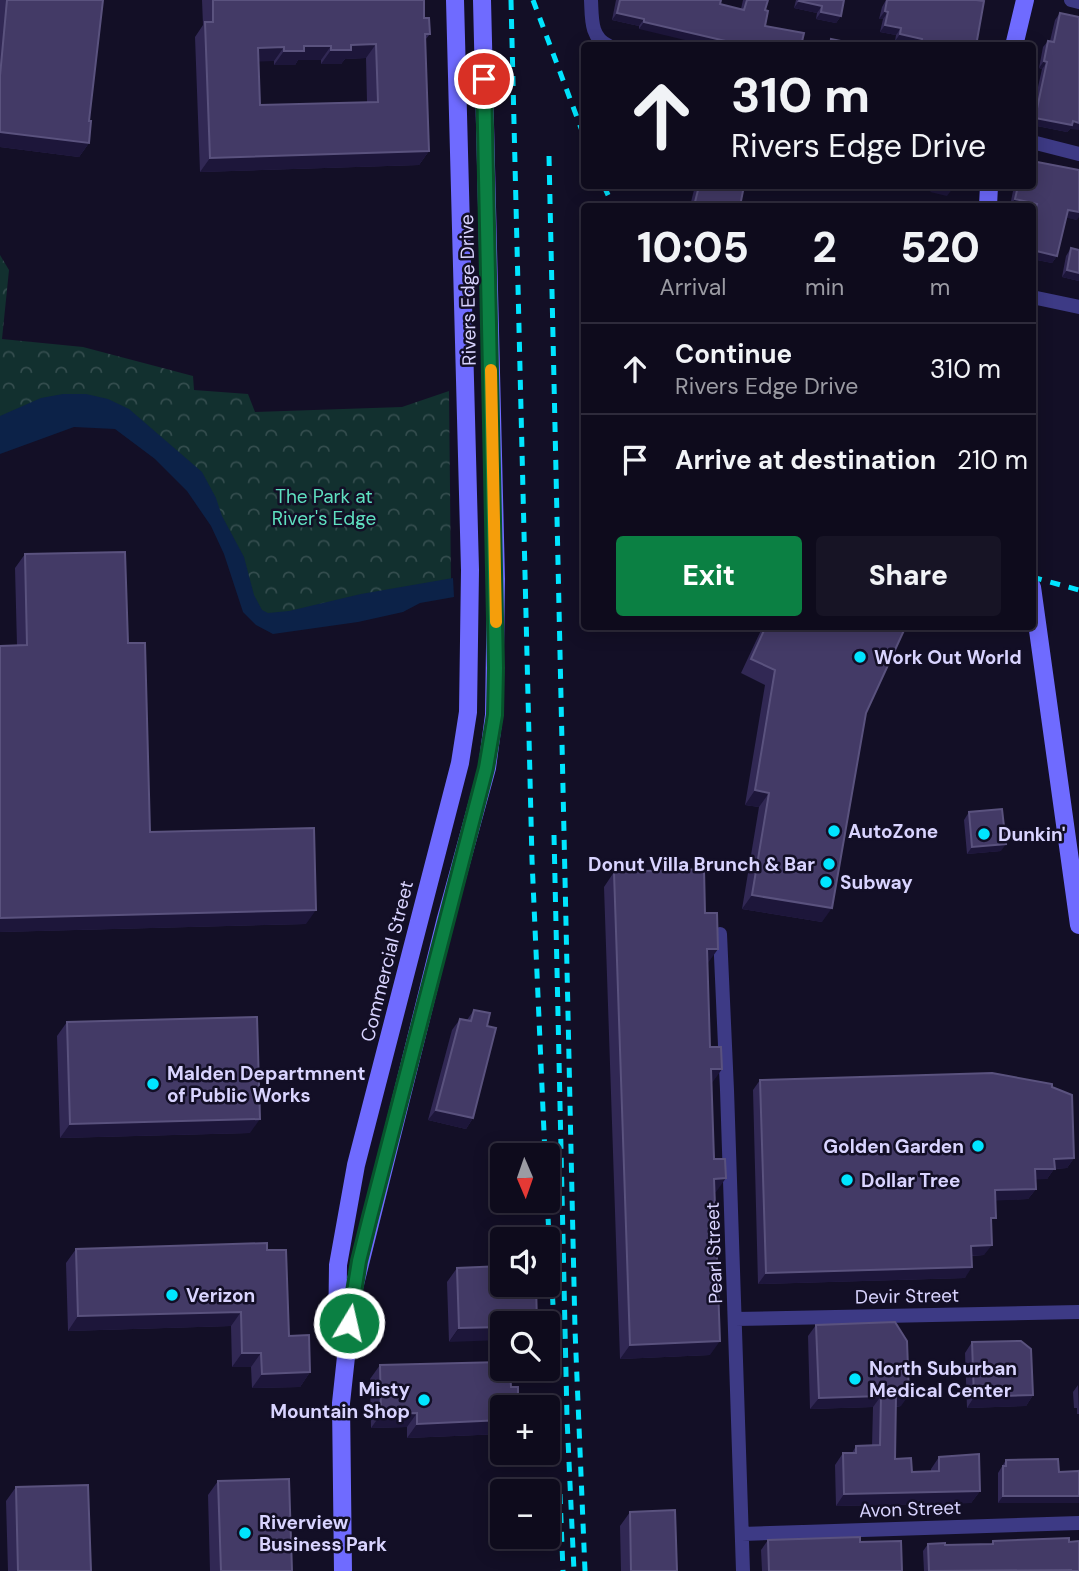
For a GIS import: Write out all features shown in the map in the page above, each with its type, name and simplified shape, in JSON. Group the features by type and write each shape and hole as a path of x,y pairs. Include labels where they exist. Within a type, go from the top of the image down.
{"main road":[{"name":"Rivers Edge Drive","path":"455,0 470,570"},
{"name":"Rivers Edge Drive","path":"482,0 496,579"},
{"path":"1015,42 1025,0"},
{"name":"Commercial Street","path":"344,1571 337,1335 338,1265 356,1165 460,763 468,712 470,570"},
{"name":"Commercial Street","path":"341,1403 349,1323 359,1261 486,768 495,715 496,579"},
{"path":"1036,616 1079,925"}],"street":[{"path":"591,0 593,27 603,41"},
{"path":"1071,0 1079,2"},
{"path":"1036,143 1079,154"},
{"path":"1036,298 1079,307"},
{"name":"Pearl Street","path":"720,934 743,1571"},
{"name":"Devir Street","path":"735,1319 1079,1312"},
{"name":"Avon Street","path":"742,1534 1079,1523"}],"green space":[{"name":"The Park at River's Edge","path":"0,255 9,270 2,339 83,347 193,376 194,390 248,394 255,412 402,407 449,391 451,582 259,617 239,555 127,413 0,423"}],"water":[{"path":"86,394 108,399 129,409 202,472 244,557 254,595 262,610 268,613 289,611 361,594 453,578 454,597 420,603 403,612 358,622 273,634 256,625 243,612 224,554 211,526 187,491 155,459 115,429 74,427 0,454 0,416 41,398"}],"building":[{"path":"7,0 103,0 89,121 89,143 0,132 0,76"},
{"path":"213,0 424,0 424,18 429,18 430,34 425,34 429,151 210,158 205,22 213,22","holes":["376,44 378,102 260,105 258,48 284,47 284,51 304,51 304,46 331,46 331,50 351,50 351,45"]},
{"path":"620,0 721,0 720,4 744,10 747,0 768,0 765,26 804,33 802,42 730,42 617,13"},
{"path":"800,0 844,0 841,16 821,12 822,6"},
{"path":"887,0 984,1 977,42 921,42 922,39 900,34 901,28 885,25 888,12 885,11"},
{"path":"1060,13 1079,17 1079,123 1073,121 1072,125 1036,118 1047,62 1044,61 1048,41 1054,42"},
{"path":"1036,162 1079,170 1079,212 1068,210 1057,256 1036,251 1037,204 1015,199 1017,189 1036,189"},
{"path":"698,189 743,189 741,203 695,203"},
{"path":"1071,248 1079,250 1079,273 1067,270"},
{"path":"125,552 128,643 145,643 150,832 314,828 316,910 0,918 0,646 27,645 25,554"},
{"path":"764,630 904,630 866,713 832,908 752,895 769,793 755,790 775,670 751,659"},
{"path":"1002,809 1006,844 972,847 969,812"},
{"path":"704,869 705,913 717,913 718,949 707,949 710,1047 721,1047 722,1069 711,1069 714,1159 725,1159 726,1178 714,1179 720,1341 630,1345 614,872"},
{"path":"474,1010 490,1013 487,1026 496,1028 473,1118 436,1110 460,1019 471,1021"},
{"name":"Malden Departmnent of Public Works","path":"257,1017 260,1119 70,1124 67,1022"},
{"path":"992,1073 1052,1084 1052,1087 1072,1095 1074,1158 1054,1159 1055,1169 1035,1169 1036,1189 995,1190 996,1218 991,1218 992,1245 971,1246 972,1267 766,1273 760,1080"},
{"name":"Verizon","path":"267,1243 267,1250 286,1250 289,1336 309,1335 310,1372 262,1374 261,1353 242,1353 241,1312 78,1316 76,1249"},
{"path":"490,1267 490,1297 536,1297 537,1311 490,1311 490,1327 459,1328 457,1268"},
{"path":"895,1322 907,1341 909,1395 896,1395 895,1459 911,1458 912,1472 939,1471 939,1457 979,1454 980,1491 844,1494 843,1453 856,1453 856,1446 880,1445 881,1396 819,1398 816,1325"},
{"path":"1021,1341 1031,1349 1033,1395 974,1397 972,1342"},
{"path":"490,1362 490,1381 511,1381 511,1387 518,1387 518,1395 490,1395 490,1421 417,1424 417,1413 381,1414 380,1365"},
{"path":"1058,1459 1059,1472 1079,1471 1079,1496 1003,1496 1003,1466 1006,1466 1006,1460"},
{"name":"Riverview Business Park","path":"289,1479 292,1571 221,1571 218,1481"},
{"path":"88,1485 91,1571 18,1571 16,1487"},
{"path":"675,1510 677,1571 631,1571 630,1512"},
{"path":"860,1537 860,1542 901,1541 902,1571 769,1571 768,1540"},
{"path":"1069,1538 1069,1542 1079,1541 1079,1571 929,1571 928,1544 993,1544 993,1541"}],"railway":[{"path":"511,0 532,860 544,1143"},
{"path":"533,0 581,128"},
{"path":"549,156 575,1330 585,1571"},
{"path":"605,189 612,203"},
{"path":"1036,578 1079,590"},
{"path":"554,835 567,1418 574,1571"},
{"path":"548,1213 553,1311"},
{"path":"560,1494 563,1571"}],"slow traffic":[{"path":"491,370 496,622"}],"place":[{"name":"Work Out World","path":"860,657"},
{"name":"AutoZone","path":"834,831"},
{"name":"Dunkin'","path":"984,834"},
{"name":"Donut Villa Brunch & Bar","path":"829,864"},
{"name":"Subway","path":"826,882"},
{"name":"Malden Departmnent of Public Works","path":"153,1084"},
{"name":"Golden Garden","path":"978,1146"},
{"name":"Dollar Tree","path":"847,1180"},
{"name":"Verizon","path":"172,1295"},
{"name":"North Suburban Medical Center","path":"855,1379"},
{"name":"Misty Mountain Shop","path":"424,1400"},
{"name":"Riverview Business Park","path":"245,1533"}],"route":[{"path":"349,1323 359,1261 486,768 495,715 496,579 484,79"}]}
